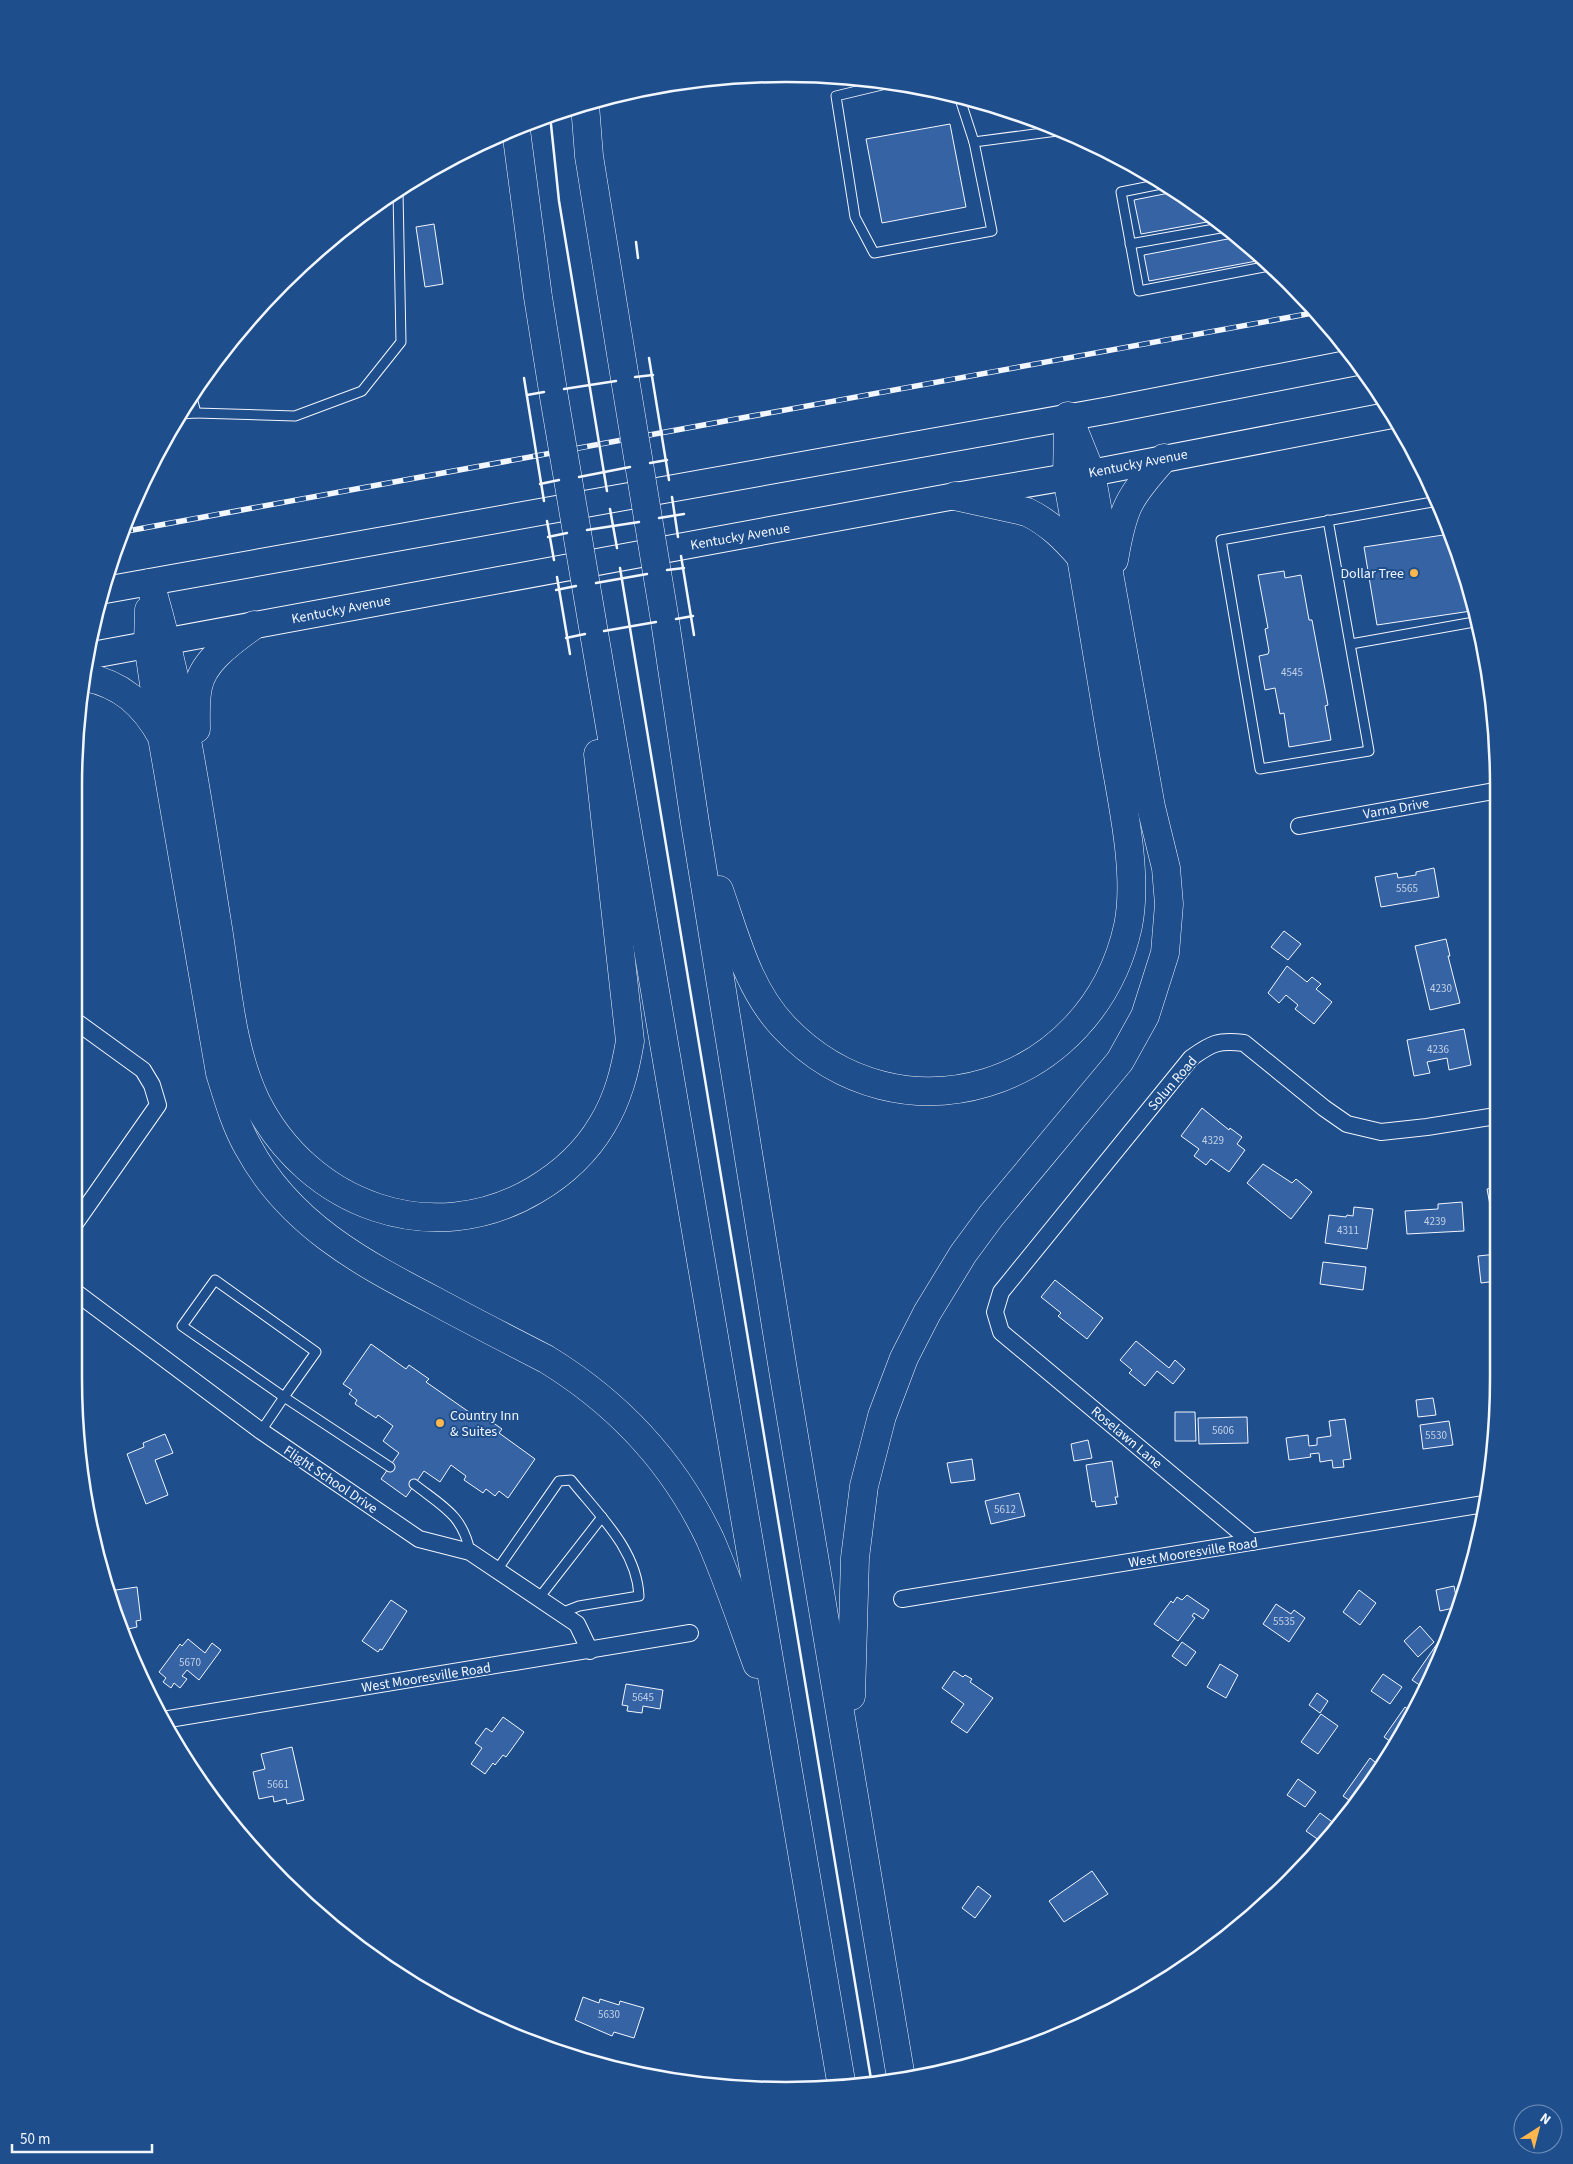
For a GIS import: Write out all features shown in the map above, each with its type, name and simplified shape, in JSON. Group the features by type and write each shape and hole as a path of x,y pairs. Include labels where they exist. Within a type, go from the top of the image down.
{"highway":[{"path":"586,112 589,156 665,621 695,823 900,2072"},
{"path":"517,136 538,298 841,2079"},
{"path":"849,1762 852,1608 857,1540 867,1470 890,1394 927,1313 963,1254 991,1216 1120,1061 1138,1032 1148,1009 1165,953 1169,886 1151,807 1111,576 1079,475 1068,416"},
{"path":"1111,576 1120,525 1126,507 1141,482 1164,458"},
{"path":"695,823 744,963 757,990 784,1028 809,1050 835,1068 866,1081 897,1088 931,1091 955,1089 980,1084 1011,1074 1053,1049 1077,1026 1106,986 1119,956 1130,908 1130,868 1081,557 1079,475"},
{"path":"955,496 1032,514 1053,527 1081,557"},
{"path":"150,583 158,642 162,737 220,1073 230,1108 248,1148 263,1170 297,1211 338,1246 374,1269 573,1376 623,1416 644,1438 681,1487 710,1540 780,1726"},
{"path":"194,778 196,699 200,680 216,657 254,625"},
{"path":"158,642 194,778 240,1053 256,1100 276,1134 297,1159 325,1182 355,1200 388,1211 423,1218 458,1216 491,1209 520,1198 552,1180 580,1156 602,1127 617,1097 626,1069 630,1041 592,706 601,666"},
{"path":"91,679 115,685 125,692 152,718 162,737"}],"main road":[{"path":"111,589 1068,416 1110,410 1349,364"},
{"name":"Kentucky Avenue","path":"95,654 955,496 1079,475 1385,416"}],"street":[{"name":"Varna Drive","path":"1299,826 1490,792"},
{"path":"82,1026 143,1070 152,1085 158,1105 82,1214"},
{"name":"Solun Road","path":"1001,1332 995,1312 1001,1292 1191,1058 1214,1042 1244,1043 1324,1108 1347,1124 1381,1132 1490,1117"},
{"name":"Flight School Drive","path":"82,1297 261,1431 419,1539 470,1552 577,1624 590,1651"},
{"name":"Roselawn Lane","path":"1001,1332 1252,1542"},
{"name":"West Mooresville Road","path":"902,1599 1479,1505"},
{"name":"West Mooresville Road","path":"171,1719 690,1633"}],"lane":[{"path":"869,88 836,96 855,217 874,253 992,231 974,142 962,104"},
{"path":"974,142 1047,132"},
{"path":"1153,186 1121,192 1139,291 1262,267"},
{"path":"190,413 295,416 362,391 401,342 398,199"},
{"path":"1130,244 1216,229"},
{"path":"194,406 196,412"},
{"path":"1328,520 1369,751 1260,769 1221,540 1328,520 1430,502"},
{"path":"1351,644 1471,623"},
{"path":"261,1431 284,1397 316,1352 215,1280 182,1326 284,1397 390,1467"},
{"path":"497,1570 559,1481 572,1480 622,1542 638,1580 639,1596 579,1606 561,1613"},
{"path":"414,1484 457,1518 468,1541 470,1552"},
{"path":"539,1598 602,1517"}],"building":[{"path":"950,124 966,207 882,223 866,139"},
{"path":"1166,194 1207,222 1141,234 1134,200"},
{"path":"434,224 443,284 425,287 416,227"},
{"path":"1228,239 1255,261 1149,281 1144,255"},
{"path":"1444,535 1469,611 1377,625 1364,547"},
{"path":"1284,571 1285,578 1301,575 1309,620 1312,620 1328,705 1325,706 1331,740 1289,747 1284,713 1280,714 1275,688 1265,690 1259,656 1268,654 1269,651 1265,629 1268,628 1258,575"},
{"path":"1434,868 1439,897 1381,907 1375,877 1397,873 1398,878 1416,875 1416,872"},
{"path":"1284,931 1301,944 1288,960 1271,947"},
{"path":"1446,939 1450,956 1448,956 1460,1003 1430,1010 1415,946"},
{"path":"1287,966 1307,982 1312,977 1321,984 1316,989 1332,1002 1314,1024 1295,1009 1298,1005 1286,995 1279,1003 1268,993"},
{"path":"1464,1029 1471,1065 1449,1070 1447,1058 1427,1062 1430,1073 1414,1076 1407,1040"},
{"path":"1202,1108 1229,1130 1230,1128 1242,1137 1237,1144 1245,1150 1229,1172 1211,1159 1206,1165 1194,1156 1199,1149 1181,1136"},
{"path":"1263,1164 1292,1183 1296,1179 1312,1192 1291,1219 1247,1183"},
{"path":"1490,1188 1490,1205 1487,1189"},
{"path":"1462,1202 1464,1231 1407,1234 1405,1211 1438,1209 1438,1204"},
{"path":"1354,1207 1373,1209 1367,1249 1325,1243 1329,1215 1353,1216"},
{"path":"1490,1255 1490,1282 1481,1283 1478,1256"},
{"path":"1323,1262 1366,1267 1363,1290 1320,1284"},
{"path":"1055,1280 1103,1318 1087,1339 1058,1316 1061,1313 1041,1297"},
{"path":"1136,1341 1169,1368 1175,1360 1185,1369 1173,1384 1157,1371 1145,1386 1129,1373 1132,1370 1120,1360"},
{"name":"Country Inn & Suites","path":"371,1344 406,1369 409,1365 429,1379 426,1382 479,1419 482,1415 502,1429 499,1433 535,1459 508,1498 499,1491 495,1496 486,1489 483,1493 464,1480 466,1476 451,1465 440,1482 424,1471 406,1497 381,1479 399,1453 383,1441 393,1426 378,1415 376,1418 355,1404 357,1400 349,1394 352,1390 343,1384"},
{"path":"1433,1398 1436,1415 1418,1417 1416,1400"},
{"path":"1175,1412 1195,1412 1196,1441 1175,1441"},
{"path":"1247,1417 1248,1443 1199,1444 1198,1418"},
{"path":"1345,1419 1351,1459 1343,1460 1344,1467 1333,1468 1332,1460 1320,1462 1319,1453 1310,1454 1311,1457 1289,1460 1286,1438 1308,1435 1309,1446 1317,1445 1317,1438 1331,1436 1329,1421"},
{"path":"1449,1421 1453,1445 1423,1449 1420,1425"},
{"path":"165,1434 173,1453 155,1460 168,1495 146,1504 127,1454 144,1447 143,1443"},
{"path":"1088,1440 1092,1458 1074,1461 1071,1444"},
{"path":"972,1459 975,1480 951,1483 947,1463"},
{"path":"1112,1461 1118,1497 1115,1497 1117,1504 1096,1507 1095,1501 1092,1502 1086,1465"},
{"path":"1019,1493 1025,1516 991,1524 985,1501"},
{"path":"1454,1586 1456,1595 1451,1608 1440,1611 1436,1590"},
{"path":"137,1587 141,1620 136,1621 137,1627 129,1629 116,1590"},
{"path":"1359,1590 1376,1603 1360,1625 1343,1612"},
{"path":"1187,1595 1209,1610 1203,1619 1194,1613 1192,1616 1195,1618 1178,1641 1154,1624 1171,1601 1173,1603 1177,1597 1182,1600"},
{"path":"391,1600 407,1611 382,1650 380,1649 378,1652 362,1641"},
{"path":"1276,1604 1291,1614 1294,1610 1305,1618 1289,1642 1263,1624"},
{"path":"1420,1626 1434,1642 1418,1657 1404,1641"},
{"path":"188,1639 205,1653 212,1643 221,1650 199,1680 187,1670 182,1676 187,1679 180,1688 174,1683 171,1688 163,1682 166,1678 159,1672 180,1644 182,1646"},
{"path":"1439,1641 1420,1685 1412,1680"},
{"path":"1182,1642 1196,1652 1186,1666 1172,1656"},
{"path":"1220,1664 1238,1675 1226,1698 1207,1687"},
{"path":"954,1671 963,1677 965,1675 972,1679 970,1682 993,1698 967,1733 951,1722 964,1704 942,1688"},
{"path":"1383,1674 1402,1687 1390,1704 1371,1691"},
{"path":"626,1684 663,1690 660,1709 643,1706 642,1713 627,1711 628,1706 622,1705"},
{"path":"1317,1693 1328,1701 1320,1713 1309,1705"},
{"path":"1405,1707 1407,1709 1389,1741 1384,1737"},
{"path":"1321,1714 1338,1726 1318,1754 1301,1742"},
{"path":"503,1717 524,1732 506,1757 503,1755 495,1765 493,1763 485,1774 471,1764 482,1748 475,1743 486,1728 492,1732"},
{"path":"292,1747 304,1800 287,1804 286,1799 274,1802 273,1796 259,1799 253,1772 265,1769 261,1754"},
{"path":"1370,1758 1376,1763 1349,1800 1343,1796"},
{"path":"1298,1779 1316,1792 1305,1807 1287,1795"},
{"path":"1320,1813 1332,1822 1318,1839 1306,1831"},
{"path":"1092,1871 1108,1894 1064,1922 1049,1901"},
{"path":"978,1886 991,1896 975,1918 962,1908"},
{"path":"583,1997 599,2003 600,1999 619,2005 620,2001 644,2008 634,2038 614,2032 612,2036 575,2020"}],"railway":[{"path":"131,530 1308,314"}],"wall":[{"path":"551,123 559,201 607,491"},
{"path":"636,242 638,258"},
{"path":"649,358 669,480"},
{"path":"635,377 653,375"},
{"path":"524,378 544,501"},
{"path":"564,389 616,381"},
{"path":"527,395 544,392"},
{"path":"650,463 667,460"},
{"path":"579,477 630,467"},
{"path":"540,484 559,480"},
{"path":"672,497 678,537"},
{"path":"610,509 617,548"},
{"path":"659,518 684,514"},
{"path":"547,521 554,560"},
{"path":"587,530 639,522"},
{"path":"548,537 567,533"},
{"path":"681,556 694,635"},
{"path":"620,568 870,2076"},
{"path":"667,570 684,568"},
{"path":"596,583 647,574"},
{"path":"557,577 570,654"},
{"path":"556,590 576,586"},
{"path":"676,619 693,616"},
{"path":"604,631 656,622"},
{"path":"566,638 585,634"}],"place":[{"name":"Dollar Tree","path":"1414,573"},
{"name":"Country Inn & Suites","path":"440,1423"}]}
